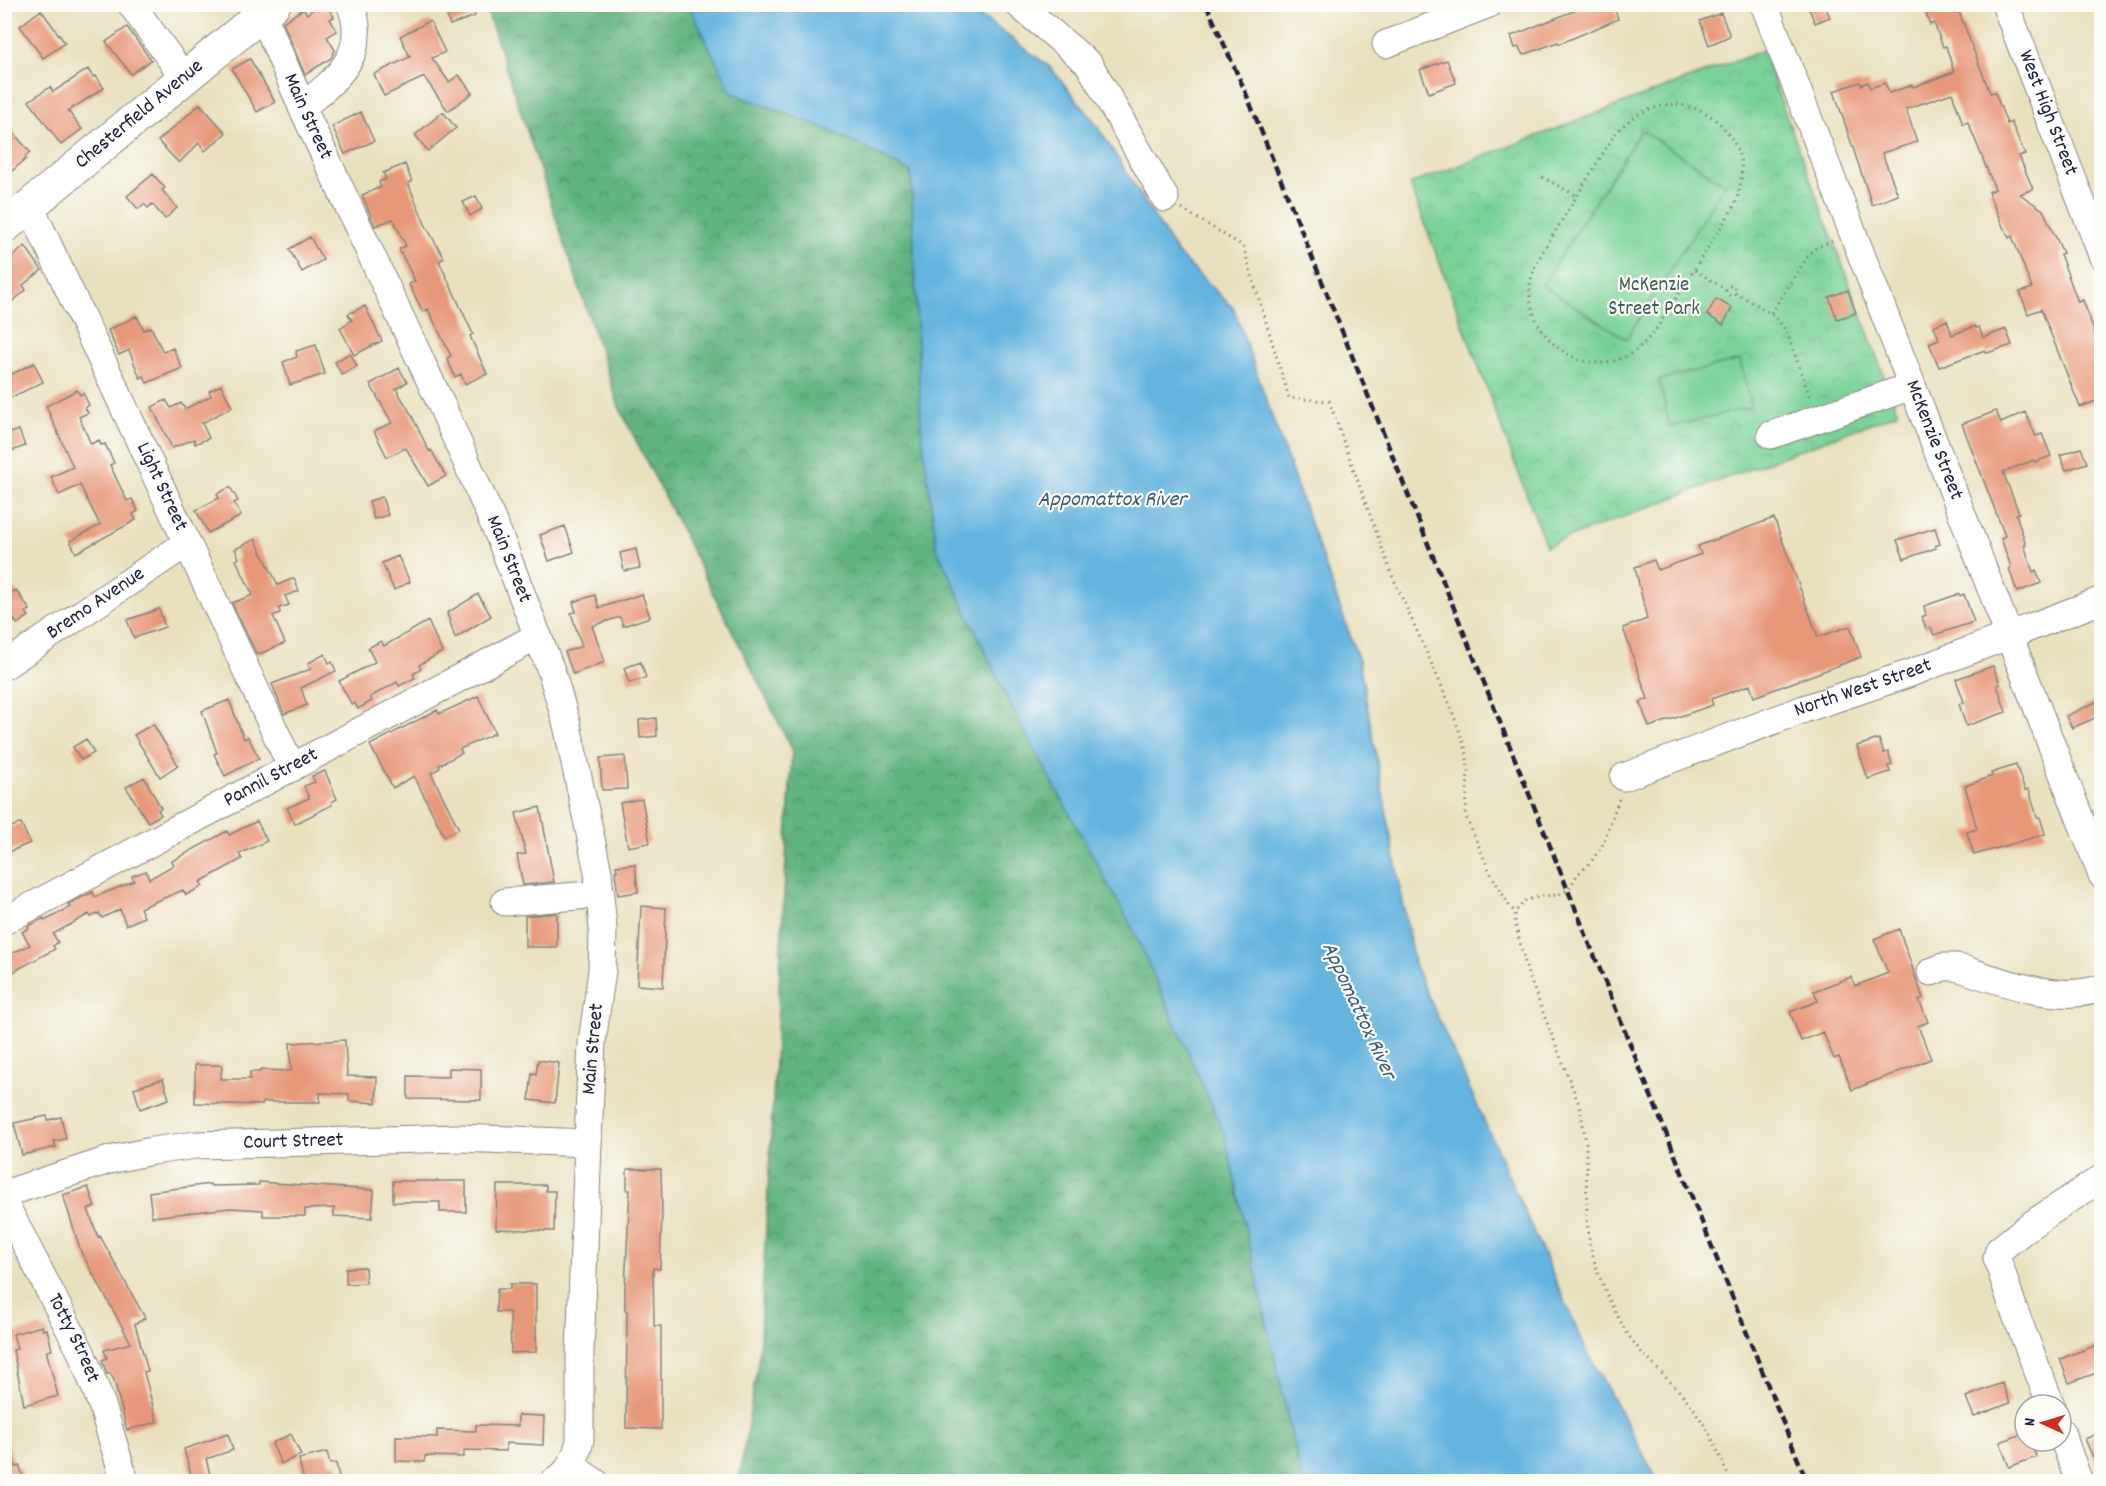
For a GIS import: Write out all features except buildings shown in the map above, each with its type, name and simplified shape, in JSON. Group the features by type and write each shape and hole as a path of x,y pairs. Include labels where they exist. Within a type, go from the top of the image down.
{"main road":[{"name":"Chesterfield Avenue","path":"4,227 269,10"}],"street":[{"path":"131,4 185,79"},
{"path":"302,107 333,83 356,46 357,30 350,4"},
{"path":"1018,4 1089,64 1165,198"},
{"name":"McKenzie Street","path":"1764,4 2102,875"},
{"name":"West High Street","path":"2006,4 2102,255"},
{"path":"1386,44 1472,8"},
{"name":"Main Street","path":"269,10 302,107 441,404 500,538 552,673 567,725 601,894 602,971 592,1042 580,1353 580,1440 577,1454 563,1474"},
{"name":"Light Street","path":"30,206 292,768"},
{"path":"1771,435 1912,386"},
{"name":"Bremo Avenue","path":"4,666 187,543"},
{"name":"North West Street","path":"1624,777 1908,674 2102,600"},
{"name":"Pannil Street","path":"4,921 538,636"},
{"path":"505,902 601,894"},
{"path":"1931,972 1943,967 1956,967 2059,994 2076,994 2102,988"},
{"name":"Court Street","path":"4,1194 109,1160 196,1145 459,1138 588,1143"},
{"path":"2047,1393 2002,1274 1997,1258 1999,1250 2029,1226 2102,1178"},
{"name":"Totty Street","path":"4,1202 81,1352 102,1405 125,1482"},
{"path":"2069,1453 2079,1482"},
{"path":"563,1474 595,1482"}],"path":[{"path":"1677,104 1700,110 1719,123 1734,141 1741,164 1740,187 1735,205 1658,328 1643,345 1624,357 1603,362 1581,360 1560,351 1544,336 1533,317 1529,295 1532,273 1576,196 1616,132 1632,117 1654,107 1677,104"},
{"path":"1542,177 1576,196"},
{"path":"1165,198 1243,246 1290,398 1329,401 1391,573 1450,705 1466,750 1468,767 1466,817 1490,872 1515,912 1515,923 1528,974 1580,1107 1586,1142 1587,1220 1590,1246 1598,1273 1611,1304 1628,1335 1694,1409 1711,1436 1731,1482"},
{"path":"1771,314 1810,253 1817,247 1853,233"},
{"path":"1694,270 1726,290 1728,296 1733,296 1735,293"},
{"path":"1726,290 1733,286 1735,293"},
{"path":"1735,293 1771,314 1782,324 1818,419"},
{"path":"1515,912 1526,900 1558,895 1569,889 1577,875 1591,862 1602,846 1618,806 1624,777"}],"green space":[{"path":"485,5 689,5 732,93 830,130 911,172 921,426 937,549 1011,706 1136,935 1225,1135 1302,1481 739,1481 759,1355 792,749 619,407"},
{"name":"McKenzie Street Park","path":"1762,51 1898,413 1546,546 1410,184"},
{"path":"1641,130 1725,184 1626,339 1542,285"},
{"path":"1740,360 1751,407 1670,427 1659,380"}],"water":[{"name":"Appomattox River","path":"689,5 966,5 1050,67 1094,121 1177,253 1234,309 1359,661 1414,964 1586,1349 1658,1481 1302,1481 1225,1135 1136,935 1011,706 937,549 921,426 911,172 829,130 732,93"}],"railway":[{"path":"1206,4 1245,91 1807,1482"}]}
